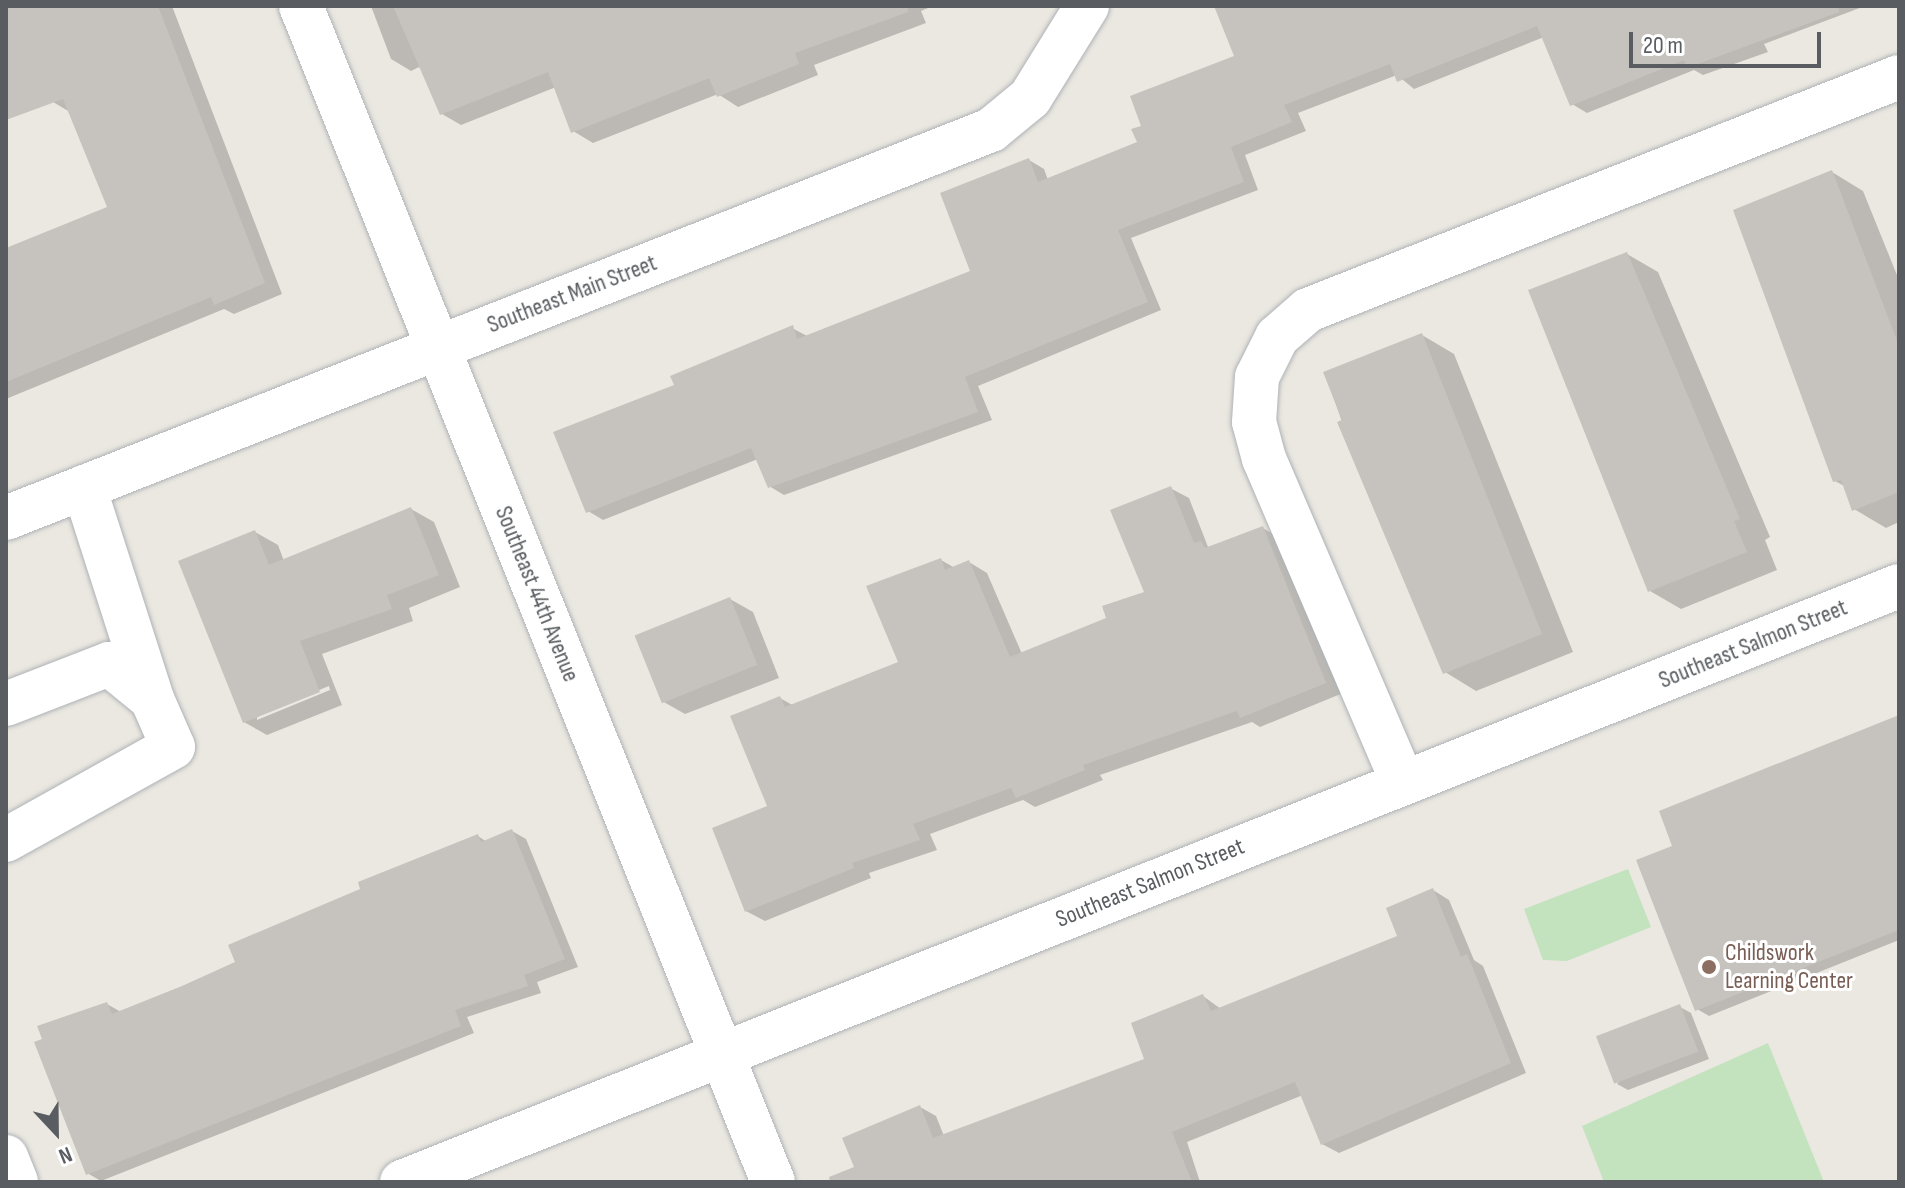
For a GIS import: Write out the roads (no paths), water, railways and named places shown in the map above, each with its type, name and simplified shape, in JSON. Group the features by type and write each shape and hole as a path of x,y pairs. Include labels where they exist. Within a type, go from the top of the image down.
{"street":[{"name":"Southeast 44th Avenue","path":"301,6 773,1182"},
{"name":"Southeast Main Street","path":"6,518 991,130 1030,98 1087,6"},
{"path":"1403,783 1264,459 1254,422 1257,377 1277,337 1308,310 1899,77"},
{"path":"6,840 173,747 152,699 84,487"},
{"name":"Southeast Salmon Street","path":"402,1182 1899,586"},
{"path":"6,704 109,664 152,699"},
{"path":"6,1157 16,1182"}],"place":[{"name":"Childswork Learning Center","path":"1709,967"}]}
